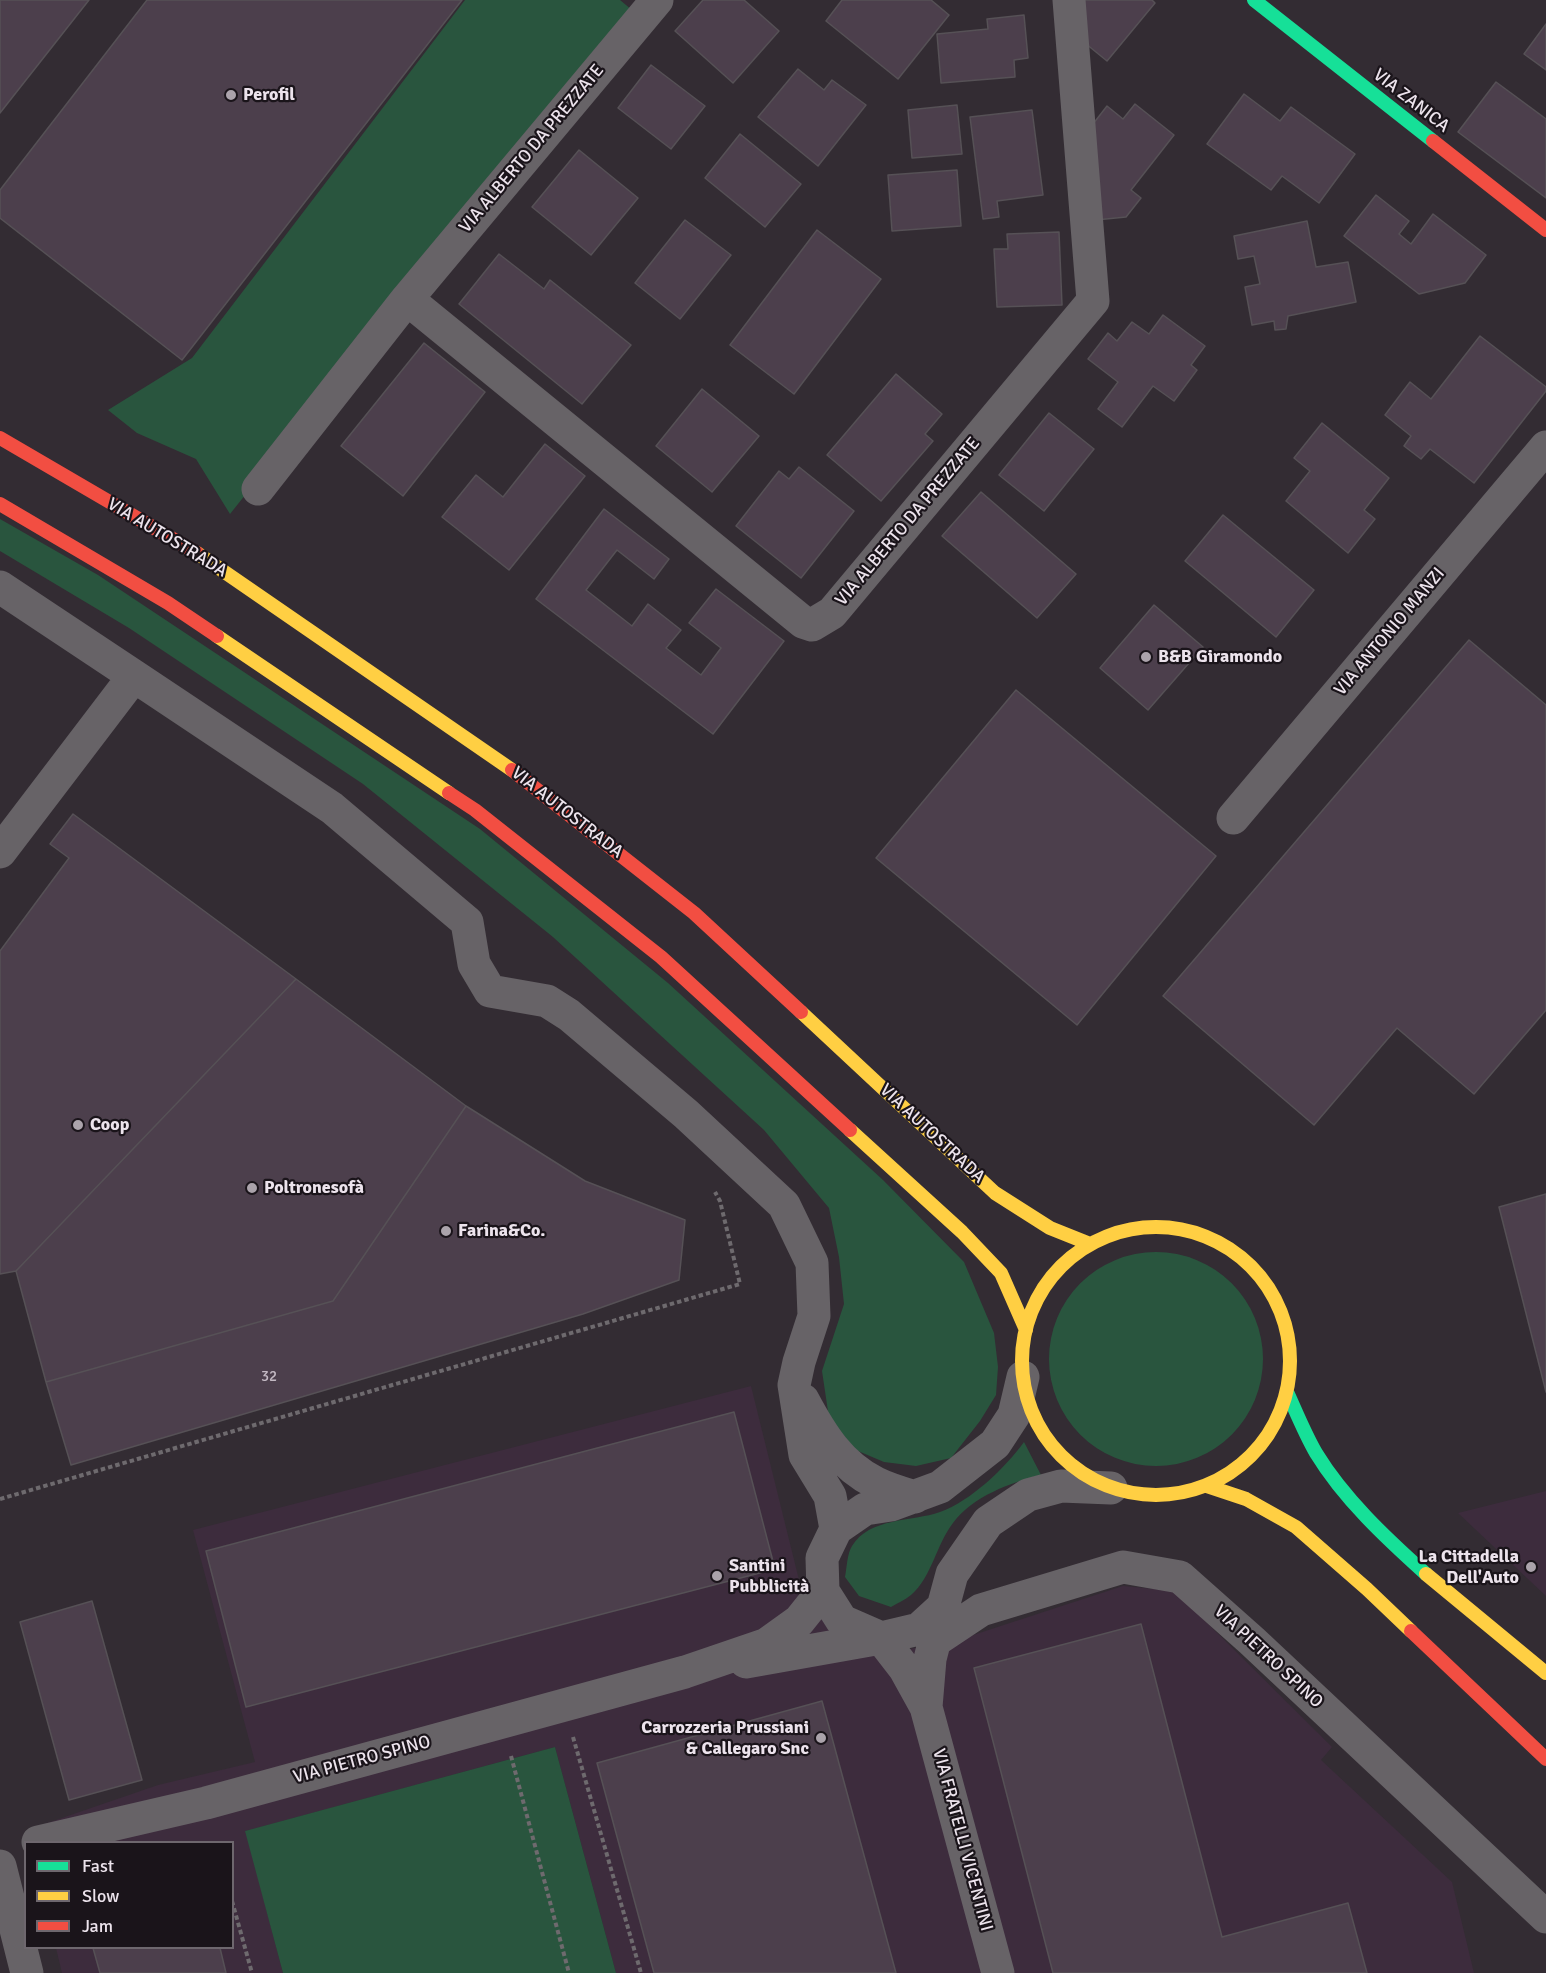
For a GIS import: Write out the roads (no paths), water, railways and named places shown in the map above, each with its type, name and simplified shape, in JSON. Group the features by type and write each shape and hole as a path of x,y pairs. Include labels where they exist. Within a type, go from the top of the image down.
{"main road":[{"name":"VIA ZANICA","path":"1254,0 1546,230"},
{"name":"VIA AUTOSTRADA","path":"0,438 198,554 504,764 694,913 995,1193 1050,1228 1090,1244"},
{"path":"0,504 168,603 475,810 661,957 970,1240 1001,1273 1026,1330"},
{"path":"1172,1227 1213,1238 1248,1262 1275,1295 1289,1335 1291,1377 1288,1394 1261,1447 1236,1470 1207,1486 1176,1495 1143,1495 1111,1488 1084,1475 1061,1457 1042,1433 1029,1406 1023,1377 1022,1353 1026,1330 1035,1304 1049,1280 1068,1260 1090,1244 1129,1229 1172,1227"},
{"path":"1288,1394 1317,1454 1364,1514 1441,1587 1530,1678"},
{"path":"1207,1486 1246,1499 1296,1527 1367,1589 1546,1759"},
{"path":"1441,1587 1546,1673"}],"street":[{"name":"VIA ALBERTO DA PREZZATE","path":"258,489 407,299 657,0"},
{"name":"VIA ALBERTO DA PREZZATE","path":"407,299 803,622 812,625 832,613 1093,301 1069,0"},
{"name":"VIA ANTONIO MANZI","path":"1233,818 1546,447"},
{"path":"0,587 244,747 332,808 467,922 474,964 490,991 547,1001 569,1015 686,1114 784,1205 812,1263 814,1317 794,1385 805,1455 830,1496 836,1529"},
{"path":"0,852 135,676"},
{"path":"926,1707 905,1669 881,1638 842,1621 823,1591 822,1558 836,1529 865,1509 891,1505 940,1487 995,1444 1014,1415 1023,1377"},
{"path":"794,1385 823,1436 843,1460 876,1483 915,1497"},
{"path":"926,1707 930,1659 952,1574 987,1522 1028,1495 1060,1486 1111,1488"},
{"name":"VIA PIETRO SPINO","path":"936,1640 981,1610 1123,1567 1180,1577 1252,1641 1546,1917"},
{"name":"VIA PIETRO SPINO","path":"42,1841 197,1805 686,1672 767,1644 799,1621 823,1591"},
{"name":"VIA PIETRO SPINO","path":"686,1672 792,1655 919,1629 943,1607"},
{"name":"VIA FRATELLI VICENTINI","path":"926,1707 998,1973"},
{"path":"0,1851 24,1845"},
{"path":"0,1866 27,1973"}],"place":[{"name":"Perofil","path":"231,95"},
{"name":"B&B Giramondo","path":"1146,657"},
{"name":"Coop","path":"78,1125"},
{"name":"Poltronesofà","path":"252,1188"},
{"name":"Farina&Co.","path":"446,1231"},
{"name":"La Cittadella Dell'Auto","path":"1531,1567"},
{"name":"Santini Pubblicità","path":"717,1576"},
{"name":"Carrozzeria Prussiani & Callegaro Snc","path":"821,1738"}]}
